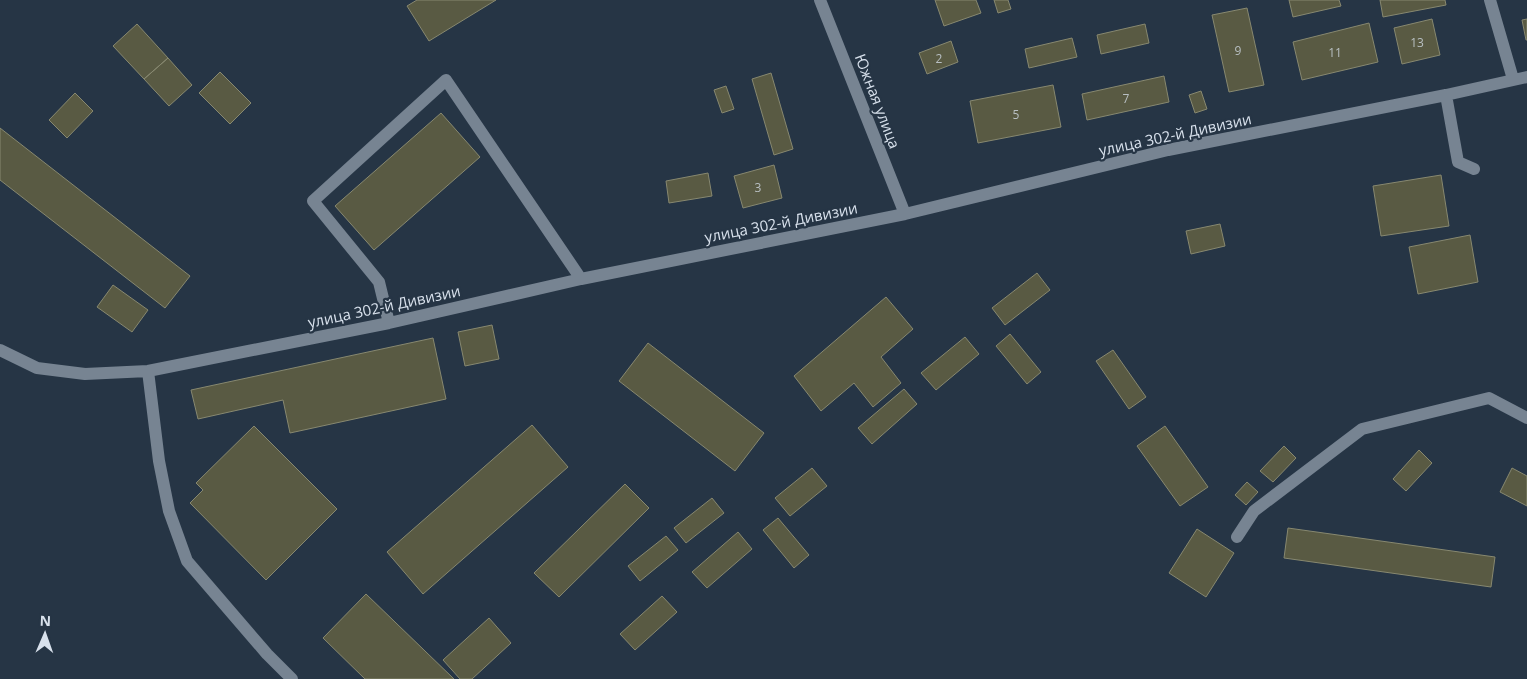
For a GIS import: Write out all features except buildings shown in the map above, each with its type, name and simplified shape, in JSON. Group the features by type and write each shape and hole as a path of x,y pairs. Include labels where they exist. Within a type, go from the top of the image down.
{"street":[{"name":"Южная улица","path":"820,0 905,214"},
{"path":"1490,0 1513,79"},
{"name":"улица 302-й Дивизии","path":"0,350 37,368 85,374 148,372 389,322 581,279 905,214 1168,150 1446,95 1527,76"},
{"path":"389,322 379,282 313,201 446,80 581,279"},
{"path":"1446,95 1458,162 1474,169"},
{"path":"148,372 159,461 170,511 187,561 267,654 292,679"},
{"path":"1237,537 1254,511 1362,429 1489,398 1527,418"}]}
